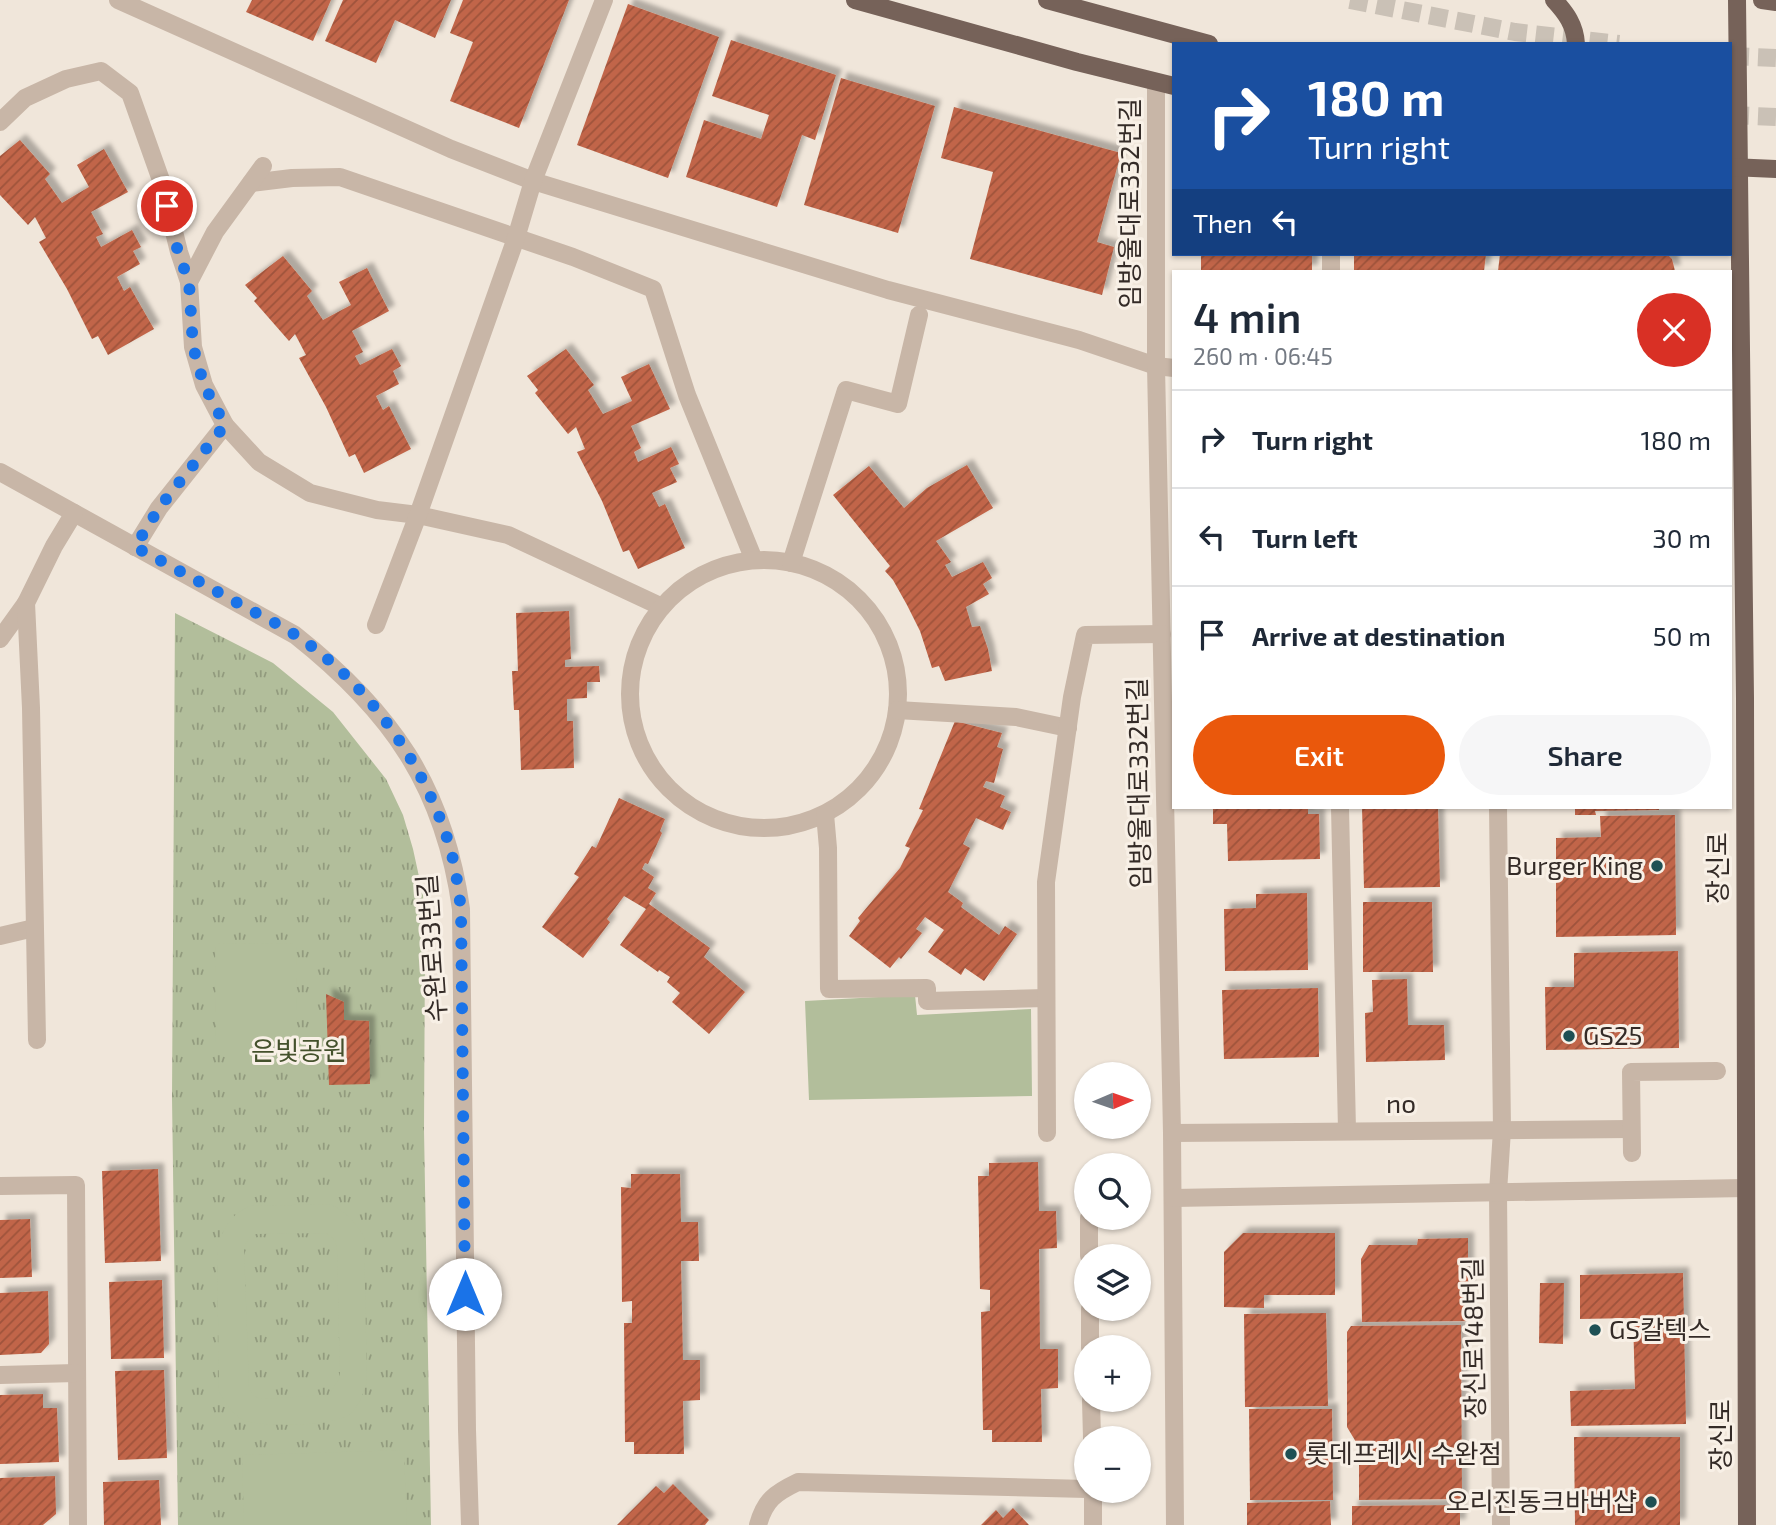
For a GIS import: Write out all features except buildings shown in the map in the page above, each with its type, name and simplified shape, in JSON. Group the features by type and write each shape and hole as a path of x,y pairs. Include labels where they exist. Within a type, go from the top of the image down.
{"main road":[{"path":"855,0 1165,85"},
{"path":"1047,0 1202,42"},
{"path":"1554,0 1568,15 1577,42"},
{"name":"장신로","path":"1737,0 1735,167 1747,1525"},
{"path":"1762,0 1776,2"},
{"path":"1735,167 1776,169"}],"street":[{"path":"118,0 451,149 533,181 888,290 1079,340 1156,366 1172,368"},
{"path":"376,625 516,238 533,181 604,0"},
{"path":"0,122 25,98 66,79 101,71 130,93 162,183 178,252 189,282 193,347 204,385 225,425 259,462 310,493 377,510 418,515 508,535 662,607"},
{"name":"임방울대로332번길","path":"1165,85 1156,366 1172,1133 1175,1525"},
{"path":"189,282 215,232 264,166"},
{"path":"251,183 292,177 340,177 573,257 653,289 687,395 754,560"},
{"path":"791,563 846,390 898,404 919,315"},
{"path":"135,547 159,508 225,425"},
{"name":"수완로33번길","path":"0,472 295,635 359,690 406,751 424,781 448,841 461,909 470,1525"},
{"path":"0,639 26,603 54,546 74,513"},
{"path":"754,560 791,563 829,577 851,592 870,611 884,633 893,658 898,684 897,710 886,748 866,782 847,800 825,814 801,824 749,828 723,822 699,812 659,778 635,731 631,678 647,629 662,607 681,589 703,574 728,565 754,560"},
{"path":"26,603 37,1040"},
{"path":"1047,1132 1046,882 1068,728 1086,635 1162,634"},
{"path":"897,710 1016,717 1068,728"},
{"path":"1340,809 1346,1130"},
{"path":"1498,809 1502,1130 1498,1192"},
{"path":"825,814 828,848 829,989 927,988 927,1001 1045,998"},
{"path":"0,936 34,928"},
{"path":"1632,1153 1631,1072 1714,1076"},
{"name":"no","path":"1172,1133 1630,1129"},
{"path":"0,1186 76,1185 78,1525"},
{"path":"1173,1198 1746,1188"},
{"name":"장신로148번길","path":"1498,1192 1501,1525"},
{"path":"0,1375 76,1373"},
{"path":"758,1525 762,1511 776,1492 797,1482 1074,1489"},
{"path":"1093,1503 1093,1525"}],"green space":[{"name":"은빛공원","path":"175,613 273,663 333,712 386,779 403,815 413,849 423,895 425,944 424,1130 431,1525 178,1525 172,1098"},
{"path":"296,943 297,1045 216,1045 215,944"},
{"path":"915,995 917,1015 1031,1009 1032,1096 809,1100 805,1001"},
{"path":"330,1204 350,1218 364,1237 367,1382 358,1404 349,1415 341,1419 313,1424 252,1423 235,1414 219,1392 217,1243 236,1214 249,1206","holes":["326,1233 335,1240 340,1377 329,1395 260,1399 252,1394 249,1388 244,1247 249,1238 256,1234"]},
{"path":"404,1450 407,1525 244,1525 242,1455"}],"tunnel":[{"path":"1350,0 1515,32 1602,42"},
{"path":"1732,56 1776,58"},
{"path":"1732,115 1776,117"}],"place":[{"name":"Burger King","path":"1657,866"},
{"name":"GS25","path":"1569,1036"},
{"name":"GS칼텍스","path":"1595,1330"},
{"name":"롯데프레시 수완점","path":"1291,1454"},
{"name":"오리진동크바버샵","path":"1651,1502"}],"route":[{"path":"167,206 178,252 189,282 193,347 204,385 225,425 159,508 135,547 295,635 326,659 359,690 384,720 424,781 448,841 461,909 465,1294"}]}
